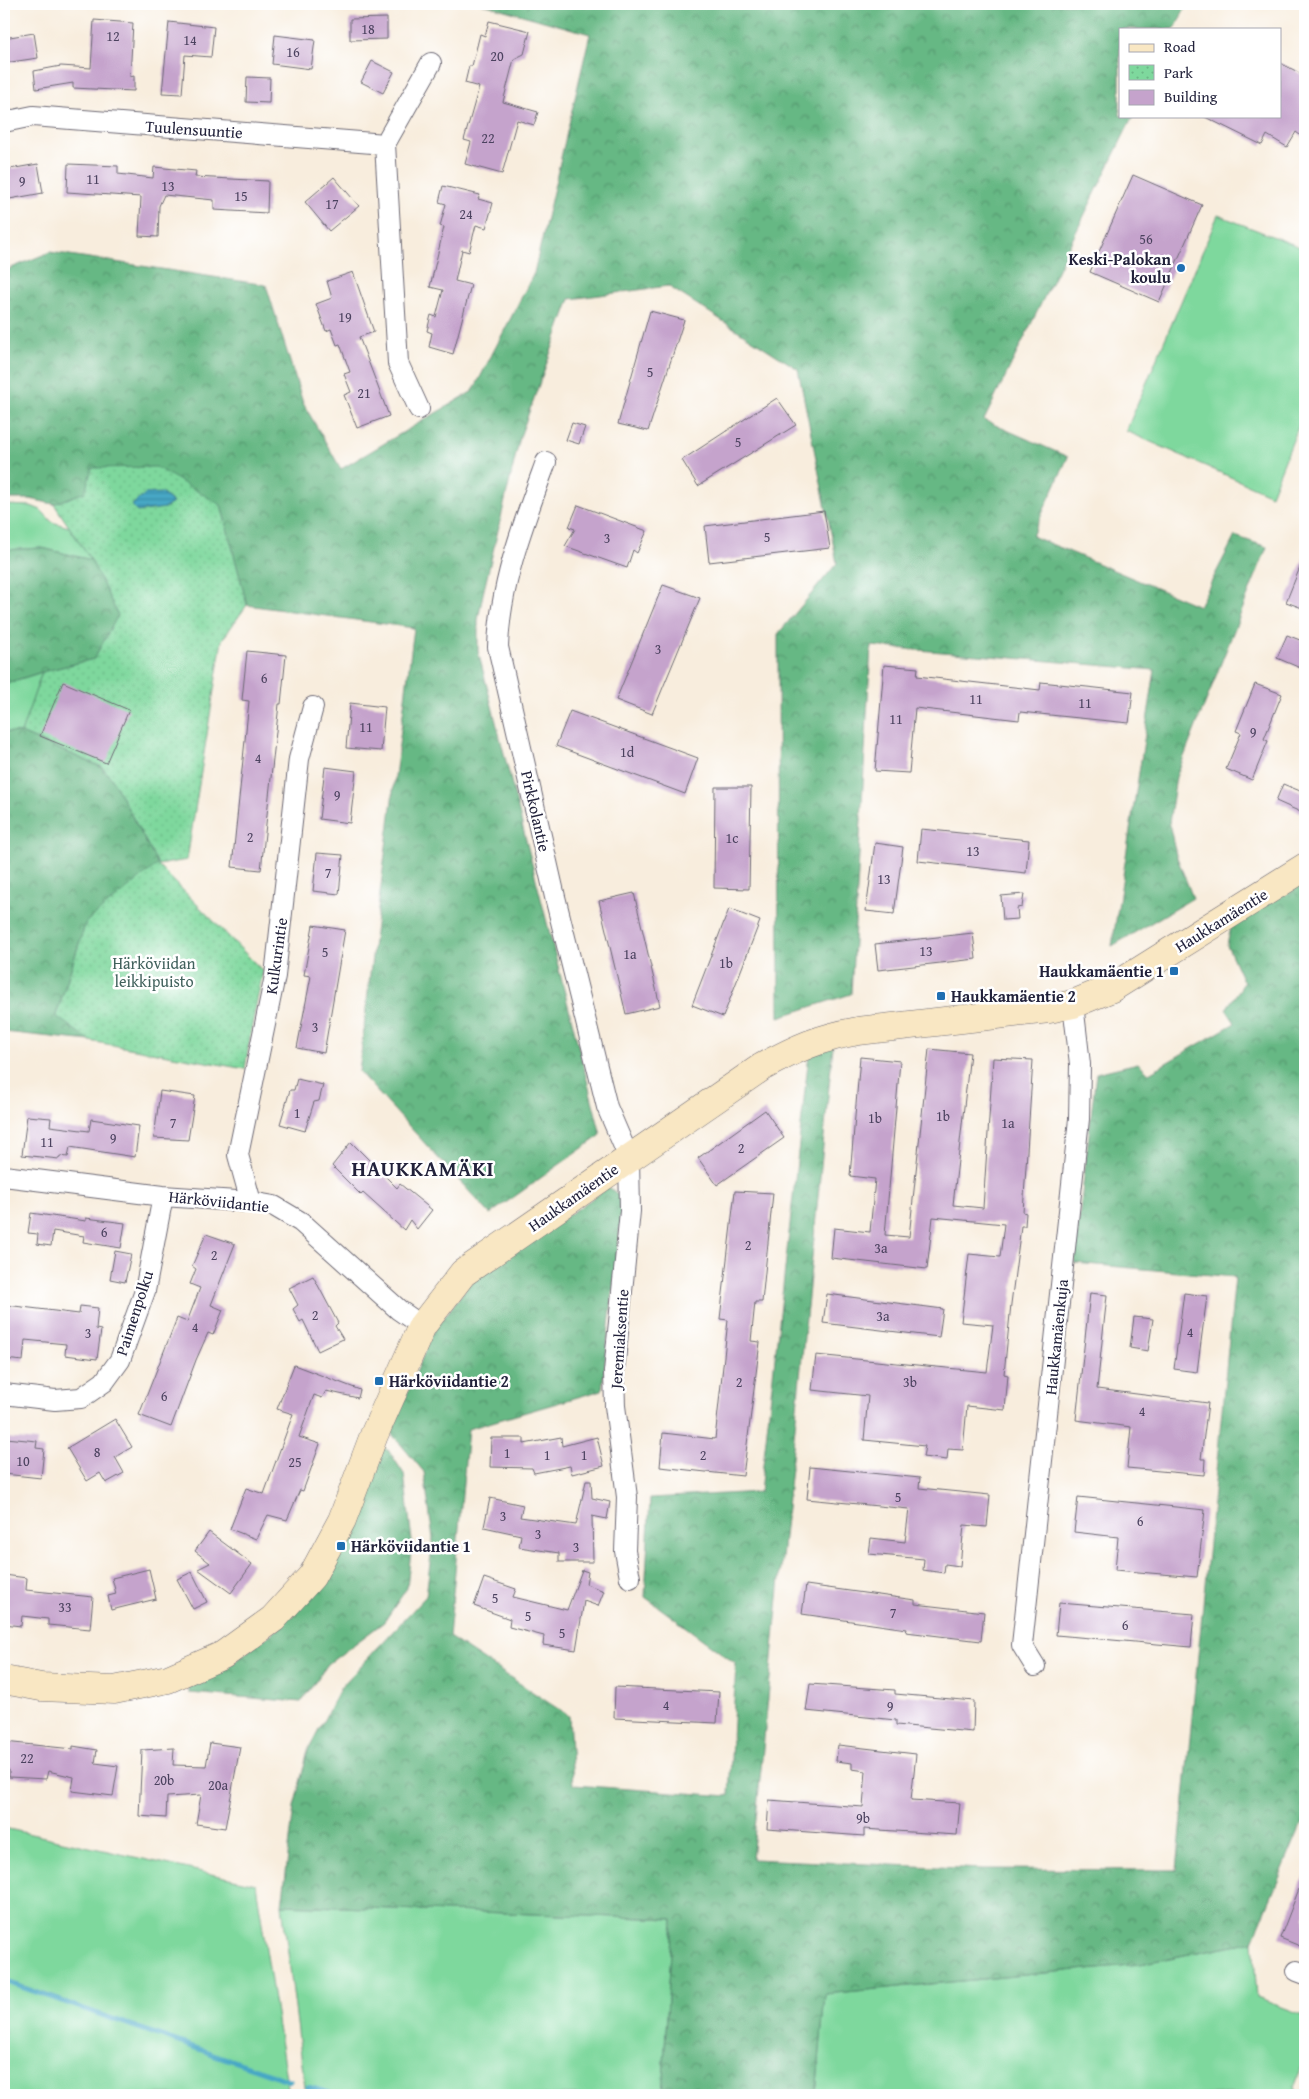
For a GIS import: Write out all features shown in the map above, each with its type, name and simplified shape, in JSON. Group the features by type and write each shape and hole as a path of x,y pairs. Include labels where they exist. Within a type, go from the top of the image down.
{"street":[{"path":"419,409 398,363 385,144 431,62"},
{"name":"Tuulensuuntie","path":"4,122 32,116 385,144"},
{"name":"Pirkkolantie","path":"546,462 527,515 504,591 499,620 498,648 555,897 607,1108 629,1158"},
{"name":"Kulkurintie","path":"251,1202 238,1155 275,976 299,759 313,707"},
{"name":"Haukkamäentie","path":"4,1680 42,1687 114,1690 168,1679 223,1655 273,1619 312,1576 342,1520 374,1435 422,1326 463,1273 762,1067 799,1047 828,1036 1049,1009 1072,1004 1112,988 1305,867"},
{"name":"Haukkamäenkuja","path":"1035,1666 1022,1645 1079,1119 1080,1064 1072,1004"},
{"name":"Jeremiaksentie","path":"629,1158 630,1211 614,1372 615,1406 627,1497 625,1551 630,1578"},
{"name":"Härköviidantie","path":"4,1176 163,1196 251,1202 274,1206 301,1222 399,1310 422,1326"},
{"name":"Paimenpolku","path":"4,1394 55,1400 80,1398 104,1382 120,1360 144,1291 163,1196"}],"green space":[{"path":"483,4 1187,4 1175,28 1119,28 1119,118 1132,118 984,420 1068,457 1032,536 1199,606 1235,536 1267,547 1176,777 1169,823 1176,855 1193,898 1112,946 1155,670 871,646 851,994 779,1017 778,634 837,563 798,369 668,286 570,299 520,437 483,594 478,620 478,651 601,1135 490,1214 359,1072 414,628 247,605 221,505 85,492 54,504 30,499 4,499 4,271 50,252 266,285 303,403 341,469 473,391 534,273 590,34"},
{"path":"1218,215 1305,249 1305,410 1271,495 1126,431"},
{"name":"Härköviidan leikkipuisto","path":"156,467 221,505 247,605 222,640 187,860 158,865 263,971 245,1069 90,1041 56,1016 86,922 158,864 112,779 102,767 21,733 42,672 94,659 118,615 91,560 54,504 85,492 92,468"},
{"path":"4,505 31,506 41,510 52,522 69,527 91,560 42,548 4,550"},
{"path":"42,548 91,560 118,615 94,659 4,684 4,550"},
{"path":"42,672 21,733 4,732 4,684"},
{"path":"4,732 21,733 101,767 112,779 158,865 86,922 56,1015 90,1041 4,1032"},
{"path":"1305,880 1305,1816 1253,1941 1140,1964 825,1994 816,2095 662,2095 673,1919 282,1905 294,1807 308,1750 341,1687 426,1596 433,1539 424,1472 391,1433 433,1332 470,1283 609,1187 623,1199 602,1390 468,1429 449,1637 569,1716 573,1785 729,1796 736,1664 645,1597 650,1498 760,1492 809,1054 833,1046 752,1859 983,1869 1177,1870 1235,1277 1074,1263 1096,1073 1138,1063 1149,1073 1235,1023 1226,1009 1244,983 1227,945 1231,927"},
{"path":"381,1446 389,1451 404,1474 412,1541 407,1588 384,1622 328,1664 301,1702 189,1693 189,1687 227,1667 279,1628"},
{"path":"4,1828 256,1884 286,2078 4,1979"},
{"path":"282,1905 673,1919 662,2095 306,2095"},
{"path":"1253,1941 1257,1998 1305,2016 1305,2058 1294,2087 1297,2095 816,2095 825,1994 1140,1964"},
{"path":"4,1982 287,2081 289,2095 4,2095"}],"water":[{"path":"162,493 173,503 165,508 137,512 132,505 145,494"}],"building":[{"path":"387,18 387,39 350,40 350,19"},
{"path":"94,20 133,23 130,77 134,76 134,91 73,88 73,83 36,89 34,71 61,66 91,68"},
{"path":"489,21 530,31 524,54 514,59 503,102 538,112 534,125 517,120 502,174 465,164 471,142 464,140 479,87 465,83 469,66 472,66 480,34 485,36"},
{"path":"169,22 214,27 211,57 185,55 182,94 162,93"},
{"path":"34,33 38,58 4,63 4,38"},
{"path":"275,35 315,40 311,69 272,64"},
{"path":"372,61 394,72 383,93 361,82"},
{"path":"1282,64 1305,78 1305,139 1296,132 1287,147 1267,135 1262,145 1207,118 1282,118"},
{"path":"247,77 270,78 269,103 246,102"},
{"path":"38,164 43,193 4,200 4,170"},
{"path":"68,164 118,166 118,174 153,178 154,167 196,171 195,177 268,181 267,213 214,210 214,200 164,195 159,206 158,237 139,236 141,197 67,192"},
{"path":"1133,175 1202,205 1159,302 1090,272"},
{"path":"334,177 359,206 329,231 305,202"},
{"path":"443,186 480,195 478,199 493,203 486,228 476,225 469,252 462,250 455,281 471,285 453,354 429,347 432,333 427,331 431,315 436,317 443,290 430,287 444,227 440,226 446,204 439,202"},
{"path":"353,272 374,332 359,337 389,416 357,428 344,395 351,392 344,374 350,372 340,344 337,345 331,329 326,331 316,304 332,298 327,281"},
{"path":"650,311 684,320 648,431 618,424"},
{"path":"777,398 796,425 698,486 682,460"},
{"path":"572,423 585,427 579,444 566,440"},
{"path":"578,505 647,531 637,553 633,550 627,568 565,546 575,529 569,527"},
{"path":"824,511 830,548 709,562 705,526"},
{"path":"1305,555 1305,609 1286,602"},
{"path":"663,585 700,598 652,714 616,700"},
{"path":"1287,635 1305,642 1305,670 1277,658"},
{"path":"247,651 286,655 261,870 232,867 249,701 242,700"},
{"path":"884,665 918,668 917,676 1040,690 1041,682 1133,692 1129,723 1020,712 1019,720 915,708 909,773 875,771"},
{"path":"63,682 129,710 106,763 40,736"},
{"path":"1255,684 1282,694 1264,739 1268,741 1252,780 1226,769 1241,733 1236,731"},
{"path":"350,703 385,707 381,751 346,748"},
{"path":"570,711 698,758 685,794 556,746"},
{"path":"325,767 356,771 350,823 319,819"},
{"path":"1283,784 1305,793 1305,814 1276,801"},
{"path":"715,787 751,787 749,889 714,888"},
{"path":"921,829 1029,840 1026,873 918,861"},
{"path":"875,843 903,847 894,914 866,911"},
{"path":"317,853 343,855 339,894 313,891"},
{"path":"634,893 660,1006 626,1014 599,901"},
{"path":"1024,894 1022,907 1017,908 1018,919 1003,920 1001,896"},
{"path":"729,909 760,921 723,1017 692,1005"},
{"path":"313,925 345,930 324,1053 297,1048 311,976 304,975"},
{"path":"973,933 976,959 878,970 875,944"},
{"path":"929,1049 970,1053 953,1205 983,1208 993,1058 1033,1060 1023,1212 1026,1213 1025,1226 1021,1226 1011,1304 1004,1374 1008,1375 1005,1410 967,1406 963,1450 948,1449 947,1460 923,1457 925,1446 864,1440 868,1396 812,1390 816,1355 987,1372 993,1325 961,1322 969,1254 1000,1257 1004,1224 933,1217 927,1269 831,1258 834,1228 870,1232 875,1179 850,1176 860,1057 900,1061 885,1235 909,1237"},
{"path":"297,1079 323,1085 319,1101 314,1102 305,1131 280,1124 290,1090 294,1090"},
{"path":"160,1091 195,1096 188,1140 154,1138"},
{"path":"765,1110 784,1138 717,1185 698,1158"},
{"path":"27,1116 51,1118 50,1126 89,1131 91,1119 139,1126 135,1157 70,1147 68,1157 60,1156 59,1159 22,1155"},
{"path":"351,1142 397,1188 400,1184 432,1210 417,1229 410,1220 404,1230 363,1193 361,1195 332,1166"},
{"path":"735,1191 773,1193 762,1302 755,1302 751,1341 760,1342 743,1476 660,1467 663,1433 715,1439 728,1320 720,1319"},
{"path":"31,1213 86,1221 86,1218 125,1223 121,1248 83,1242 84,1236 53,1231 51,1246 37,1244 38,1234 28,1233"},
{"path":"206,1234 235,1244 211,1305 223,1310 213,1335 208,1333 196,1360 171,1427 139,1415 177,1318 187,1322 200,1288 190,1284 196,1269 192,1266"},
{"path":"115,1251 131,1254 125,1282 110,1279"},
{"path":"313,1276 338,1323 335,1326 343,1339 318,1351 303,1320 300,1322 293,1309 298,1305 289,1288"},
{"path":"1090,1293 1107,1295 1097,1389 1208,1403 1201,1459 1205,1459 1204,1475 1127,1468 1131,1427 1076,1420"},
{"path":"1184,1293 1207,1296 1197,1372 1174,1369"},
{"path":"827,1294 943,1309 939,1337 823,1323"},
{"path":"6,1305 79,1314 80,1306 98,1308 96,1329 101,1330 97,1359 65,1355 66,1344 25,1340 23,1361 4,1359"},
{"path":"1134,1317 1153,1319 1148,1351 1130,1348"},
{"path":"294,1365 360,1390 358,1398 326,1391 322,1398 314,1395 299,1437 320,1444 303,1491 300,1490 287,1520 268,1515 256,1539 230,1529 246,1488 264,1494 293,1414 277,1409"},
{"path":"115,1419 132,1447 115,1457 124,1473 106,1483 100,1473 87,1481 67,1448"},
{"path":"561,1437 562,1446 597,1437 604,1466 572,1474 570,1466 534,1473 532,1468 490,1467 491,1438 524,1438 524,1444"},
{"path":"6,1438 37,1441 36,1448 44,1449 41,1478 4,1474"},
{"path":"810,1467 920,1478 919,1488 990,1495 987,1527 964,1525 960,1566 945,1564 944,1573 923,1570 924,1559 869,1554 871,1538 905,1542 909,1509 807,1499"},
{"path":"586,1481 591,1481 592,1498 610,1502 607,1519 592,1516 593,1562 559,1562 559,1553 519,1547 521,1535 484,1527 490,1498 523,1505 520,1517 576,1525"},
{"path":"1078,1497 1205,1510 1197,1577 1115,1570 1118,1537 1074,1532"},
{"path":"209,1532 252,1564 231,1593 198,1569 210,1563 195,1551"},
{"path":"149,1569 156,1599 111,1610 108,1596 116,1594 112,1578"},
{"path":"582,1570 588,1572 586,1584 604,1591 598,1606 584,1601 576,1650 543,1645 544,1636 509,1627 510,1619 474,1606 484,1578 516,1589 513,1597 567,1610"},
{"path":"192,1572 207,1602 193,1609 177,1579"},
{"path":"4,1575 27,1578 26,1590 93,1597 90,1629 48,1625 48,1619 22,1616 21,1626 4,1624"},
{"path":"806,1585 915,1600 915,1604 984,1612 981,1641 906,1632 907,1629 802,1614"},
{"path":"1059,1603 1194,1614 1191,1647 1056,1635"},
{"path":"810,1684 895,1690 895,1694 974,1701 973,1732 896,1725 896,1720 806,1711"},
{"path":"615,1687 719,1692 717,1723 614,1718"},
{"path":"4,1742 73,1749 73,1746 97,1750 95,1763 118,1766 113,1796 72,1791 74,1777 48,1771 46,1779 9,1777 9,1770 4,1769"},
{"path":"210,1743 240,1747 225,1828 196,1824 201,1795 167,1797 166,1818 139,1816 142,1750 174,1748 173,1765 206,1766"},
{"path":"838,1745 916,1754 911,1800 960,1803 957,1835 864,1829 864,1836 767,1829 769,1800 863,1807 866,1771 852,1769 852,1763 836,1761"},
{"path":"1305,1876 1305,1948 1280,1938"}],"waterway":[{"path":"4,1981 290,2081"},
{"path":"308,2087 336,2095"}],"place":[{"name":"Keski-Palokan koulu","path":"1181,268"},
{"name":"Haukkamäentie 1","path":"1174,971"},
{"name":"Haukkamäentie 2","path":"941,996"},
{"name":"Härköviidantie 2","path":"379,1381"},
{"name":"Härköviidantie 1","path":"341,1546"}],"district":[{"name":"HAUKKAMÄKI","path":"423,1169"}]}
